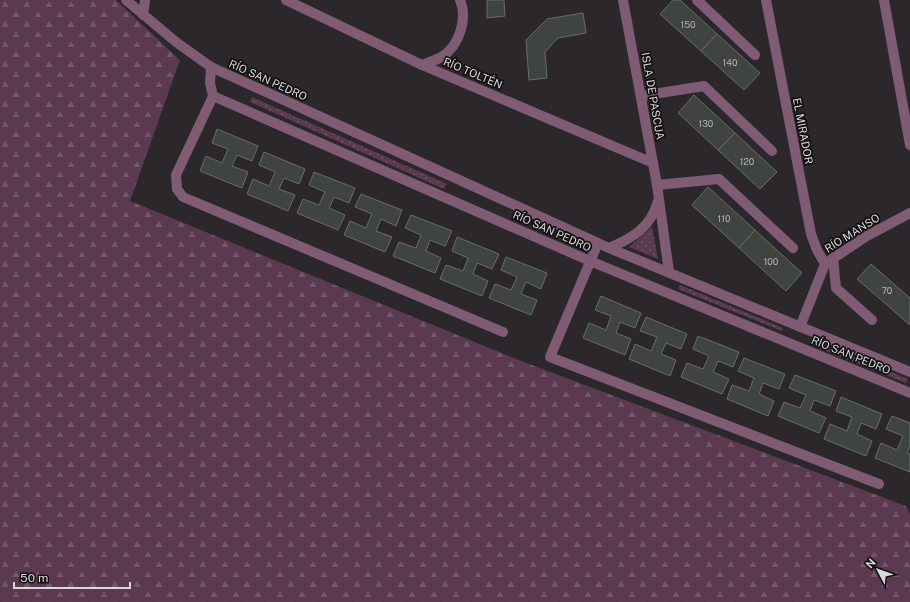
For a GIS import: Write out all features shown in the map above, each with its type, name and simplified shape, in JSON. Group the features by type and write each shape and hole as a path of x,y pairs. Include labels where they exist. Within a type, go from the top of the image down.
{"street":[{"name":"RÍO SAN PEDRO","path":"126,0 143,15 211,67 609,248 910,372"},
{"path":"143,15 145,0"},
{"name":"RÍO TOLTÉN","path":"286,0 422,65 653,163"},
{"path":"422,65 443,56 458,41 462,23 460,0"},
{"name":"ISLA DE PASCUA","path":"623,0 657,185 669,272"},
{"path":"697,0 755,55"},
{"name":"EL MIRADOR","path":"766,0 811,234 817,250 829,261"},
{"path":"884,0 910,145"},
{"name":"RÍO SAN PEDRO","path":"211,67 210,83 213,96 590,261 910,393"},
{"path":"640,96 704,86 772,151"},
{"path":"213,96 176,175 177,189 183,197 502,332"},
{"path":"657,185 719,179 793,248"},
{"name":"ISLA DE PASCUA","path":"609,248 628,240 641,231 650,220 658,197"},
{"name":"RÍO MANSO","path":"800,327 829,261 865,237 910,213"},
{"path":"598,243 550,357 879,484"},
{"path":"829,261 836,288 872,320"}],"green space":[{"path":"0,0 116,0 180,60 130,201 516,359 906,506 910,514 910,602 0,602"},
{"path":"252,97 447,184 444,189 250,102"},
{"path":"652,227 658,259 629,247"},
{"path":"680,285 783,328 782,331 678,289"},
{"path":"813,340 908,379 906,383 811,345"}],"building":[{"path":"487,0 504,0 505,16 487,18"},
{"path":"673,0 680,0 717,34 701,51 660,14"},
{"path":"583,13 586,33 558,38 545,52 547,78 529,80 526,40 547,19"},
{"path":"717,34 760,73 744,90 701,51"},
{"path":"694,95 735,133 718,150 678,113"},
{"path":"217,129 258,146 252,161 237,155 232,166 248,172 242,188 200,171 206,156 222,163 228,149 212,143"},
{"path":"735,133 777,172 760,189 718,150"},
{"path":"264,152 305,169 299,184 284,178 279,189 295,195 288,211 247,194 253,179 269,186 275,172 259,165"},
{"path":"314,172 355,188 349,203 334,197 329,208 345,215 338,230 297,213 303,199 319,205 325,192 309,185"},
{"path":"708,187 755,230 739,248 692,205"},
{"path":"361,194 402,210 396,226 381,219 376,231 392,237 385,252 344,235 350,221 366,228 372,214 355,207"},
{"path":"411,215 452,231 445,246 430,240 426,251 441,258 435,273 393,256 399,242 416,248 421,235 405,228"},
{"path":"755,230 802,273 786,291 739,248"},
{"path":"457,237 499,254 492,269 477,263 473,274 488,281 482,296 440,279 446,265 463,271 468,258 452,251"},
{"path":"506,257 547,273 541,289 526,282 521,294 537,300 531,315 489,298 495,284 511,290 517,277 501,270"},
{"path":"871,264 910,298 910,325 857,279"},
{"path":"601,296 641,313 635,328 620,322 616,333 631,339 625,355 583,338 589,323 606,330 611,316 595,310"},
{"path":"646,317 687,334 681,349 666,343 661,354 676,360 670,376 629,359 635,344 651,351 657,337 640,331"},
{"path":"698,336 739,352 733,367 718,361 713,372 729,379 722,394 681,377 687,363 703,369 709,356 693,349"},
{"path":"744,358 785,374 779,389 763,383 759,394 774,401 768,416 727,399 732,385 749,391 754,378 738,371"},
{"path":"795,375 836,391 830,406 814,400 810,411 826,418 819,433 778,416 784,402 800,408 806,395 789,388"},
{"path":"841,397 882,414 876,429 861,423 857,434 872,441 866,456 824,439 830,424 847,431 852,417 836,411"},
{"path":"892,416 910,423 910,446 907,453 910,454 910,472 875,458 881,443 897,450 903,436 886,429"}]}
